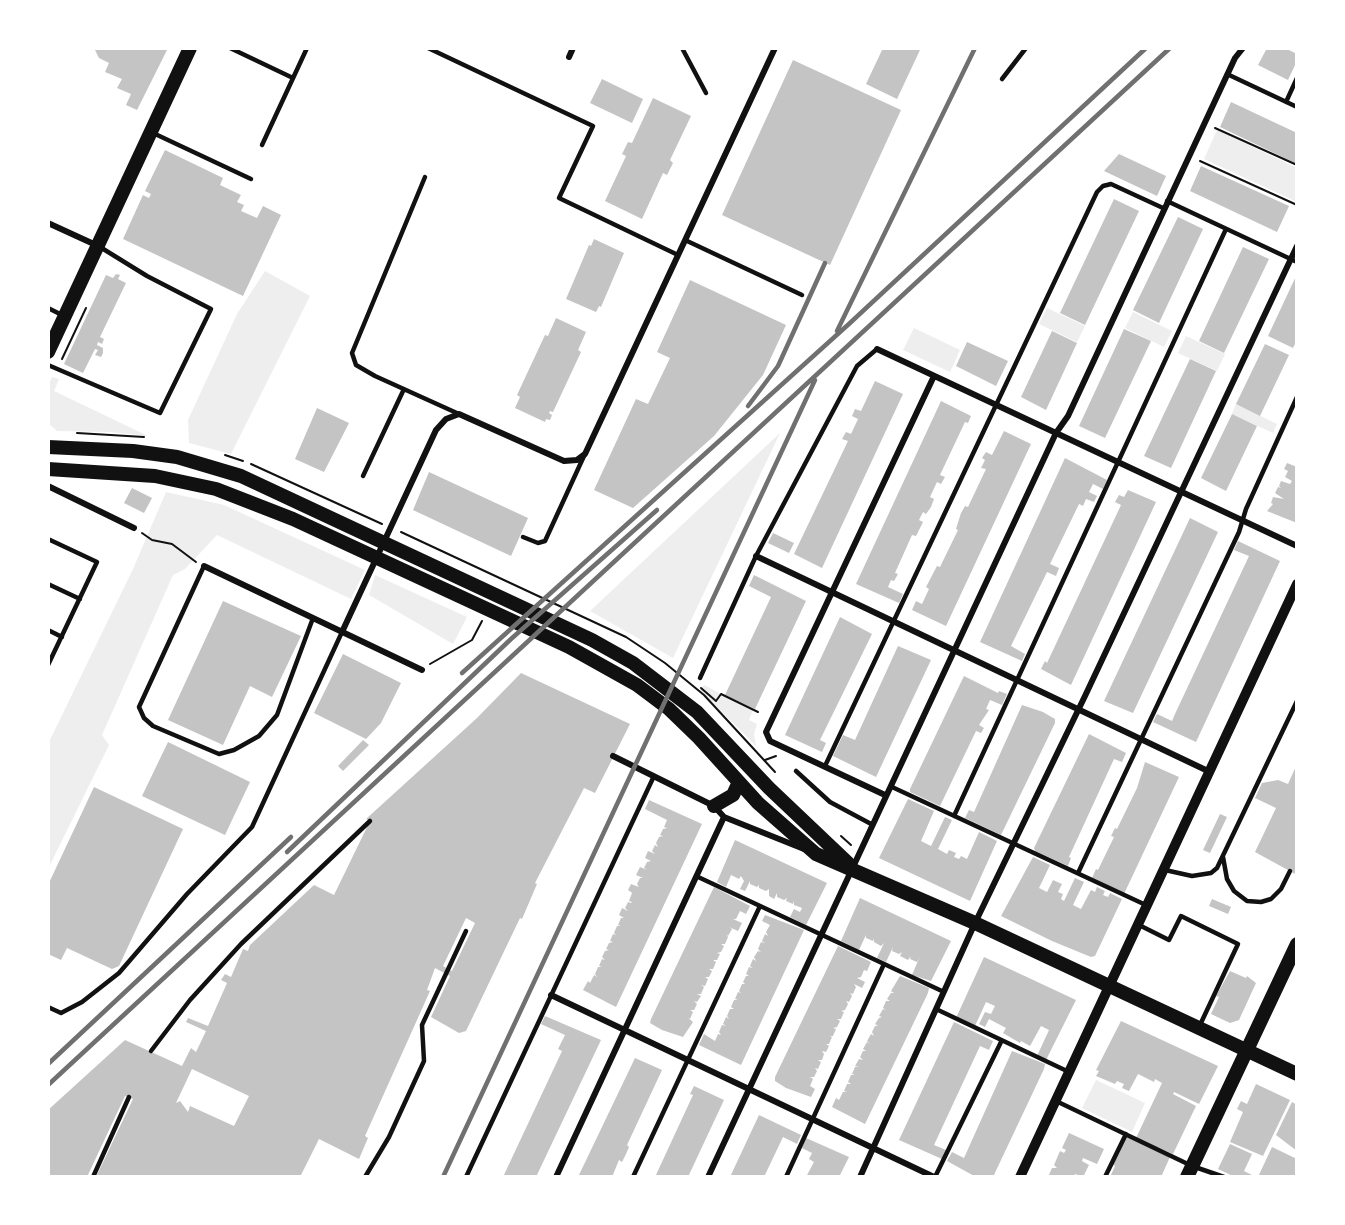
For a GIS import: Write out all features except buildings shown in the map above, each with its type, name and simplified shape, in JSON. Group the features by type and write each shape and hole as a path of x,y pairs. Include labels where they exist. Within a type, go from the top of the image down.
{"main road":[{"path":"48,352 190,48"},
{"path":"48,447 105,449 167,455 207,464 241,476 592,640 633,663 696,712 769,788 853,869"},
{"path":"48,469 117,472 183,480 254,502 606,665 669,710 780,825 816,854 975,923 1297,1074"},
{"path":"719,811 733,795 739,782"},
{"path":"1189,1172 1297,944"}],"street":[{"path":"569,57 573,48"},
{"path":"342,632 436,430 446,419 459,414 564,461 577,460 585,454 775,48"},
{"path":"708,1177 1056,434 1068,416 1227,74 1244,48"},
{"path":"48,223 98,246"},
{"path":"860,1177 1012,844 1294,261 1297,246"},
{"path":"877,349 1297,546"},
{"path":"885,795 770,741 766,732 934,376"},
{"path":"48,486 134,528"},
{"path":"756,556 1210,772"},
{"path":"204,566 422,670"},
{"path":"1020,1177 1297,584"},
{"path":"613,756 719,811 816,854"},
{"path":"556,1177 696,876 719,811"},
{"path":"551,995 934,1177"}],"lane":[{"path":"230,48 293,78"},
{"path":"262,145 307,48"},
{"path":"428,48 593,126 559,198 678,255"},
{"path":"682,48 706,93"},
{"path":"1002,80 1026,48"},
{"path":"1227,74 1297,107"},
{"path":"1286,102 1297,78"},
{"path":"151,132 251,179"},
{"path":"425,177 352,353 356,364 459,414"},
{"path":"825,766 995,405 1102,186 1111,184 1165,205 1226,229 1294,261"},
{"path":"954,816 1226,229"},
{"path":"685,240 802,295"},
{"path":"48,365 160,413 210,309 147,276 98,246"},
{"path":"48,308 65,316"},
{"path":"700,678 756,556 857,366 877,349"},
{"path":"363,476 404,389"},
{"path":"1078,873 1243,521 1297,397"},
{"path":"523,537 538,543 544,540 585,454"},
{"path":"48,539 97,562 48,665"},
{"path":"204,566 193,585 139,707 144,718 153,726 219,754 234,750 259,736 277,715 313,618"},
{"path":"48,584 80,599"},
{"path":"48,630 62,637"},
{"path":"48,1008 61,1013 82,1002 119,973 187,894 252,827 342,632"},
{"path":"1165,870 1192,876 1205,875 1217,868 1297,701"},
{"path":"796,771 830,802 873,825"},
{"path":"466,1177 654,776"},
{"path":"892,788 1148,906"},
{"path":"151,1051 190,1000 241,944 370,821"},
{"path":"1222,856 1230,885 1247,901 1261,902 1271,899 1281,889 1290,871"},
{"path":"696,876 944,992"},
{"path":"633,1177 760,906"},
{"path":"1139,926 1169,940 1181,916 1238,944 1199,1028"},
{"path":"365,1177 389,1137 424,1061 422,1025 466,931"},
{"path":"786,1177 884,964"},
{"path":"936,1009 1001,1042 1070,1072"},
{"path":"934,1177 1001,1042"},
{"path":"93,1177 129,1097"},
{"path":"1056,1101 1125,1134 1189,1172 1224,1177"},
{"path":"1105,1177 1125,1134"}],"path":[{"path":"1215,128 1297,165"},
{"path":"1200,161 1297,205"},
{"path":"134,528 152,540 172,543 185,555 204,566"},
{"path":"422,670 472,640 480,625"},
{"path":"700,678 701,688 716,701 721,694 758,712"},
{"path":"765,760 773,756"}],"shaded area":[{"path":"1217,130 1297,168 1297,202 1204,159"},
{"path":"265,271 310,296 231,454 189,443 188,420 237,314"},
{"path":"1047,308 1085,326 1077,342 1039,324"},
{"path":"1133,312 1172,331 1164,347 1125,328"},
{"path":"914,328 960,350 950,372 903,350"},
{"path":"1186,336 1225,354 1217,371 1178,353"},
{"path":"52,377 59,379 54,391 148,436 110,432 57,431 48,423 48,386"},
{"path":"1236,404 1277,424 1273,433 1232,414"},
{"path":"780,433 673,658 590,611"},
{"path":"166,492 224,505 365,570 351,599 217,535 185,569 173,575 102,735 109,745 48,869 48,744 133,569"},
{"path":"375,575 467,617 453,644 369,595"},
{"path":"704,685 753,710 749,720 757,724 754,734 756,746 700,690"},
{"path":"1096,1080 1145,1103 1132,1132 1082,1108"}],"railway":[{"path":"837,331 975,48"},
{"path":"462,673 850,323 1146,48"},
{"path":"48,1085 1170,48"},
{"path":"748,406 778,366 825,263"},
{"path":"443,1177 815,380"},
{"path":"287,852 511,639 657,510"},
{"path":"48,1064 291,837"}]}
